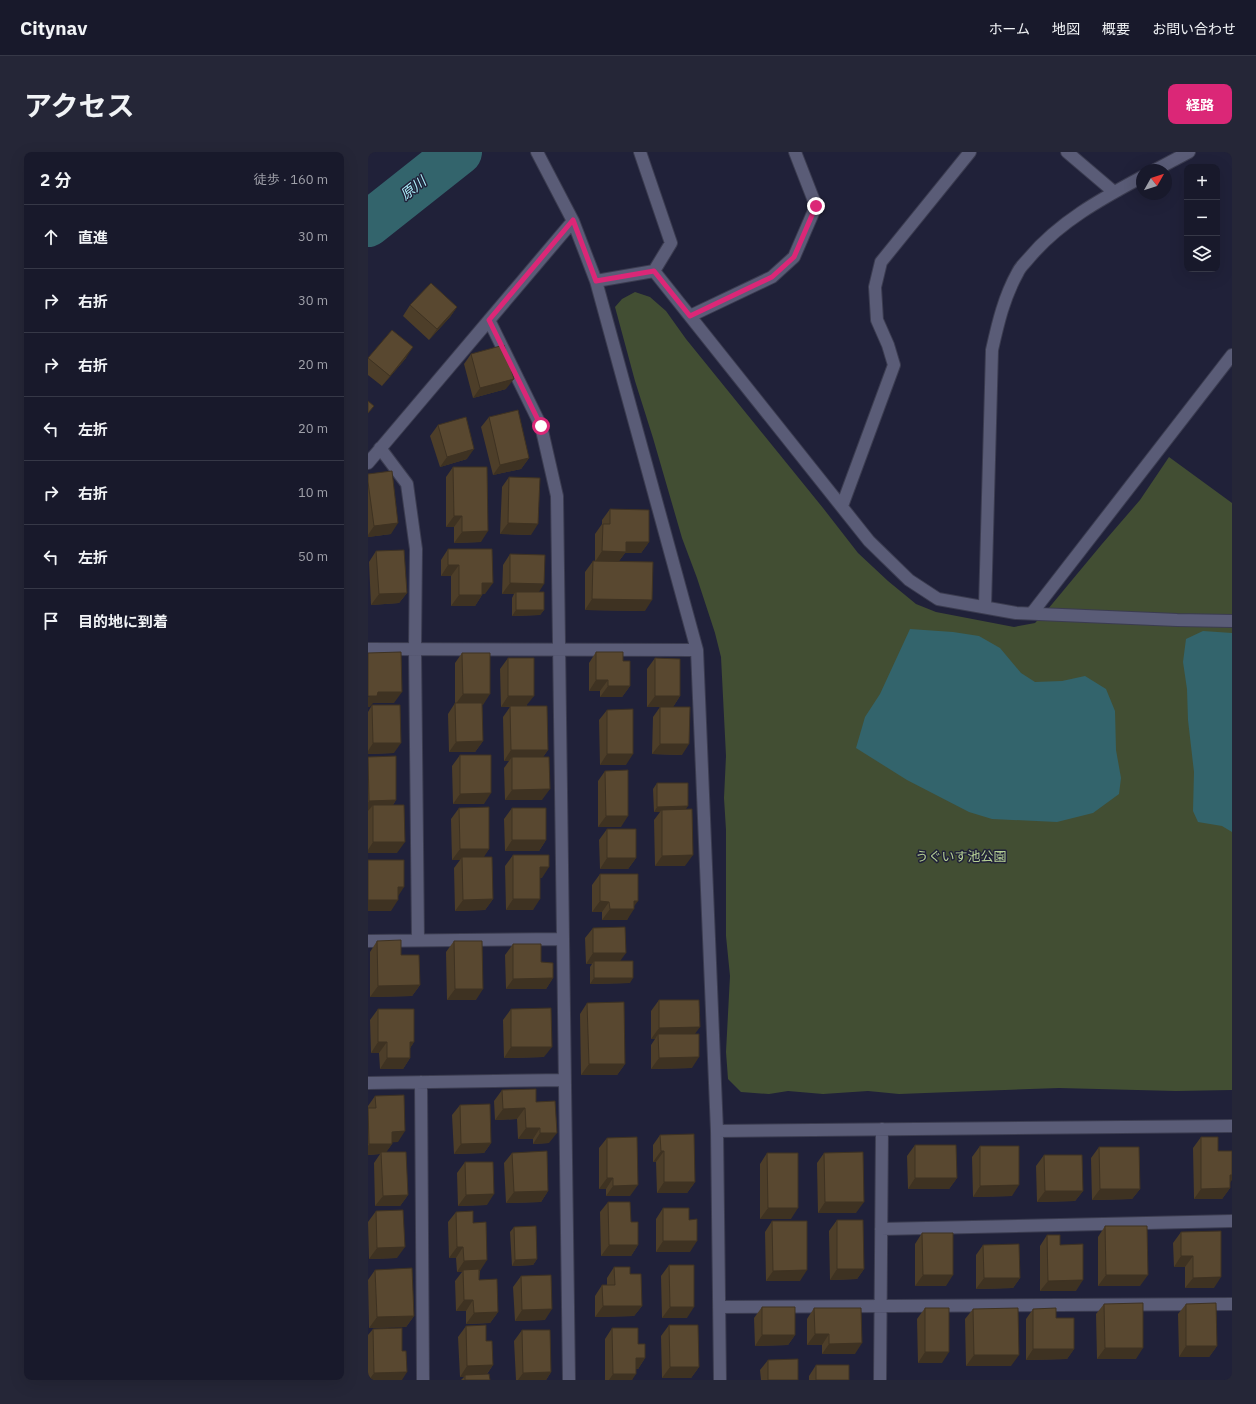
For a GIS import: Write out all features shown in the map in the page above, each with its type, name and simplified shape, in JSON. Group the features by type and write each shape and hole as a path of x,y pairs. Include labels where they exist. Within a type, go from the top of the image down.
{"street":[{"path":"537,152 573,220 596,281 697,650 717,1131 720,1380"},
{"path":"596,281 654,271 671,243 640,152"},
{"path":"690,316 772,277 794,257 816,206 795,152"},
{"path":"842,506 894,365 888,344 877,320 875,287 881,262 970,152"},
{"path":"1067,152 1114,192"},
{"path":"1166,164 1189,152"},
{"path":"985,607 992,350 1000,312 1018,272 1036,249 1064,223 1136,180"},
{"path":"368,463 573,220"},
{"path":"654,271 869,541 909,580 938,599 1016,613 1170,620 1232,621"},
{"path":"489,320 541,426 557,496 569,1380"},
{"path":"1032,613 1232,355"},
{"path":"380,448 407,484 416,549 415,649 418,940"},
{"path":"368,649 697,650"},
{"path":"368,940 563,939"},
{"path":"368,1083 565,1080"},
{"path":"421,1082 423,1380"},
{"path":"717,1131 1232,1126"},
{"path":"880,1380 882,1130"},
{"path":"881,1229 1232,1221"},
{"path":"719,1307 1232,1304"}],"green space":[{"name":"うぐいす池公園","path":"635,292 650,297 666,311 686,339 858,553 888,581 916,604 936,612 1014,627 1035,623 1140,500 1169,457 1232,503 1232,1090 1176,1091 1059,1088 899,1094 868,1091 823,1094 788,1091 769,1094 741,1092 728,1079 726,1052 730,976 726,936 726,830 724,798 726,756 721,657 715,633 697,578 682,538 635,381 615,307 622,299"}],"shaded area":[{"path":"910,629 953,632 979,636 1000,648 1021,673 1035,682 1062,681 1085,676 1106,689 1115,711 1116,750 1121,778 1119,794 1093,813 1057,822 992,819 969,812 907,780 856,748 865,717 880,694"},
{"path":"1203,631 1232,633 1232,832 1222,826 1198,822 1193,811 1194,772 1188,720 1187,689 1183,662 1186,639"}],"building":[{"path":"431,283 457,307 437,329 410,305"},
{"path":"392,330 413,347 390,376 368,358"},
{"path":"504,345 514,379 480,388 471,354"},
{"path":"368,401 374,406 368,413"},
{"path":"518,410 529,458 500,465 489,417"},
{"path":"466,417 474,449 447,457 438,425"},
{"path":"453,467 487,467 488,531 462,532 462,516 454,516"},
{"path":"392,471 398,523 374,526 368,474"},
{"path":"509,477 540,478 538,524 508,523"},
{"path":"610,509 649,510 649,542 626,542 626,552 602,551 603,524 610,524"},
{"path":"448,549 492,549 493,583 482,583 482,595 459,595 459,565 448,565"},
{"path":"404,550 407,593 379,594 376,551"},
{"path":"510,554 545,555 544,584 510,583"},
{"path":"593,561 653,562 652,600 592,599"},
{"path":"516,592 544,592 544,610 516,610"},
{"path":"401,652 402,692 378,692 377,696 368,696 368,653"},
{"path":"596,652 623,652 623,661 630,661 630,686 608,686 608,680 596,680"},
{"path":"462,653 490,653 490,694 463,694"},
{"path":"508,658 534,658 534,696 508,696"},
{"path":"655,658 680,659 680,696 655,696"},
{"path":"455,703 482,703 483,741 456,742"},
{"path":"372,705 400,705 401,743 373,743"},
{"path":"510,706 547,706 548,750 511,750"},
{"path":"660,707 690,707 689,744 660,744"},
{"path":"633,709 633,754 607,754 607,710"},
{"path":"460,755 491,755 491,793 460,794"},
{"path":"396,756 396,800 369,801 368,757"},
{"path":"512,757 549,757 550,789 512,790"},
{"path":"628,770 628,816 606,816 605,771"},
{"path":"657,783 688,783 688,806 657,807"},
{"path":"373,805 404,805 405,842 373,842"},
{"path":"489,807 489,849 460,849 459,808"},
{"path":"512,808 546,808 546,840 512,840"},
{"path":"692,809 693,855 662,856 662,810"},
{"path":"607,829 636,829 636,858 607,858"},
{"path":"513,855 549,855 549,867 540,867 540,899 513,899"},
{"path":"462,857 492,857 493,899 463,900"},
{"path":"368,860 404,860 404,887 398,887 398,900 368,900"},
{"path":"600,874 638,874 638,901 634,901 634,909 610,909 609,902 600,901"},
{"path":"625,927 626,953 593,953 593,928"},
{"path":"401,940 401,955 419,955 420,985 378,986 377,941"},
{"path":"454,941 482,941 483,989 455,989"},
{"path":"513,944 541,944 541,962 553,963 553,978 513,979"},
{"path":"594,961 633,961 633,978 594,978"},
{"path":"659,1000 699,1000 700,1027 659,1028"},
{"path":"624,1002 625,1064 589,1064 587,1003"},
{"path":"551,1008 552,1047 511,1047 511,1009"},
{"path":"378,1009 414,1009 414,1042 410,1042 410,1058 387,1058 387,1042 378,1042"},
{"path":"658,1034 699,1034 699,1057 659,1058"},
{"path":"536,1089 536,1102 555,1101 557,1133 540,1133 540,1128 526,1128 525,1108 503,1109 502,1090"},
{"path":"404,1095 405,1131 392,1132 392,1144 369,1144 368,1108 376,1108 375,1096"},
{"path":"490,1104 491,1143 461,1144 460,1105"},
{"path":"694,1134 695,1182 664,1182 664,1151 661,1151 660,1135"},
{"path":"637,1137 638,1185 613,1186 613,1178 607,1178 607,1138"},
{"path":"1201,1137 1218,1137 1218,1151 1232,1151 1232,1175 1230,1175 1230,1188 1201,1189"},
{"path":"915,1145 956,1145 957,1178 915,1178"},
{"path":"980,1146 1019,1146 1019,1185 980,1186"},
{"path":"1099,1147 1139,1147 1140,1189 1100,1189"},
{"path":"547,1151 548,1191 514,1192 512,1153"},
{"path":"381,1152 406,1152 408,1195 383,1196"},
{"path":"863,1152 864,1202 825,1202 824,1153"},
{"path":"767,1153 798,1153 798,1208 768,1208"},
{"path":"1044,1155 1082,1155 1083,1191 1045,1191"},
{"path":"465,1162 493,1162 494,1194 466,1195"},
{"path":"608,1202 630,1202 631,1222 638,1222 638,1245 609,1245"},
{"path":"663,1208 689,1208 689,1220 697,1219 697,1241 663,1241"},
{"path":"403,1210 405,1247 377,1248 376,1211"},
{"path":"473,1211 473,1223 486,1222 487,1260 464,1261 463,1247 457,1247 456,1212"},
{"path":"837,1220 863,1220 864,1269 837,1269"},
{"path":"772,1221 807,1221 807,1270 773,1271"},
{"path":"536,1226 537,1259 515,1260 514,1227"},
{"path":"1105,1226 1147,1226 1148,1275 1106,1275"},
{"path":"1221,1231 1221,1277 1193,1278 1193,1256 1181,1256 1181,1232"},
{"path":"922,1233 953,1233 953,1275 923,1275"},
{"path":"1047,1235 1060,1235 1060,1245 1083,1244 1083,1280 1048,1281"},
{"path":"1019,1244 1020,1278 984,1278 983,1245"},
{"path":"669,1265 694,1265 694,1307 670,1307"},
{"path":"614,1267 630,1267 630,1274 641,1274 642,1306 603,1306 602,1285 615,1285"},
{"path":"412,1268 414,1316 377,1317 375,1270"},
{"path":"479,1269 479,1280 497,1279 498,1312 474,1313 473,1300 464,1300 463,1270"},
{"path":"551,1275 552,1309 522,1310 521,1276"},
{"path":"1143,1303 1143,1348 1105,1348 1104,1304"},
{"path":"1216,1303 1217,1346 1186,1346 1186,1304"},
{"path":"762,1307 795,1307 795,1335 762,1335"},
{"path":"814,1308 861,1308 862,1343 829,1344 829,1334 815,1334"},
{"path":"925,1308 949,1308 949,1352 925,1352"},
{"path":"1018,1308 1019,1355 974,1355 973,1309"},
{"path":"1056,1308 1056,1318 1074,1318 1074,1349 1033,1349 1033,1309"},
{"path":"486,1325 486,1341 492,1341 493,1365 467,1366 466,1326"},
{"path":"669,1325 698,1325 699,1367 670,1367"},
{"path":"402,1328 402,1351 406,1351 407,1372 374,1373 373,1329"},
{"path":"612,1328 638,1328 638,1344 645,1344 645,1358 636,1358 636,1374 613,1374"},
{"path":"522,1330 550,1330 551,1372 523,1373"},
{"path":"798,1359 798,1380 768,1380 768,1360"},
{"path":"816,1365 849,1365 849,1380 816,1380"},
{"path":"489,1374 490,1380 465,1380 465,1375"}],"waterway":[{"name":"原川","path":"368,224 459,152"}],"route":[{"path":"541,426 489,320 573,220 596,281 654,271 690,316 772,277 794,257 816,206"}]}
